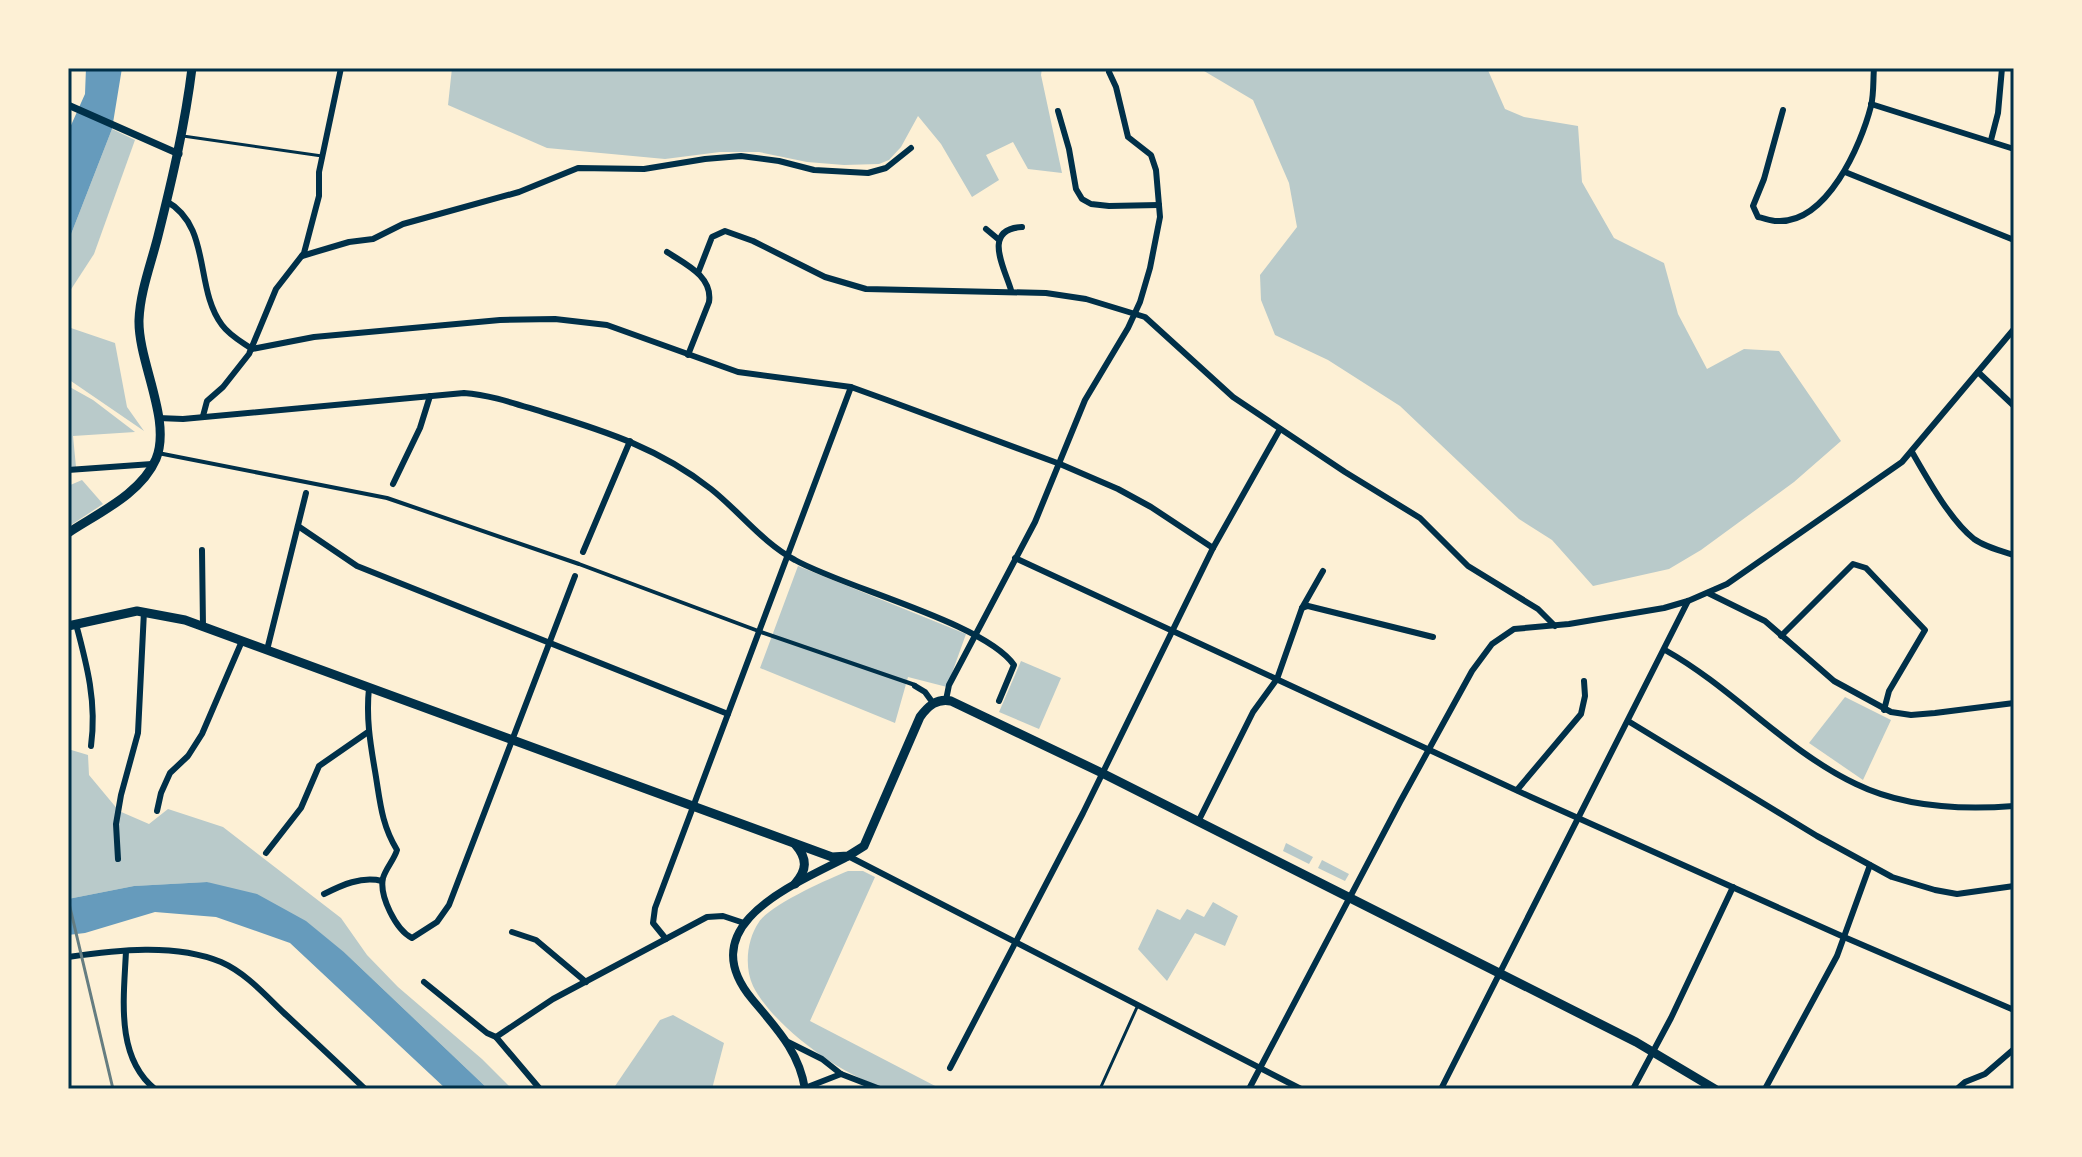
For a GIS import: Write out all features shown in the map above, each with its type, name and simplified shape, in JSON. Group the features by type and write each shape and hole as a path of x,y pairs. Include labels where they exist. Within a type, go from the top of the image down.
{"main road":[{"path":"68,533 128,493 146,476 158,453 158,418 142,353 139,320 144,289 179,154 192,68"},
{"path":"72,625 123,613 144,611 164,614 795,844 832,857 848,856"},
{"path":"805,1088 799,1063 788,1042 749,995 741,980 736,949 744,923 758,906 860,850 917,723 933,703 946,700 1102,773 1653,1052 1715,1089"},
{"path":"795,844 806,865 795,884"}],"street":[{"path":"203,416 207,401 223,387 252,349 276,289 302,256 319,196 322,156 341,68"},
{"path":"1783,110 1764,179 1753,206 1758,217 1778,222 1798,217 1816,206 1845,172 1854,156 1871,104 1874,68"},
{"path":"1991,140 1998,113 2002,68"},
{"path":"946,700 949,685 1035,522 1085,400 1123,338 1140,302 1156,246 1159,205 1154,161 1128,137 1116,87 1109,72"},
{"path":"1871,104 2014,149"},
{"path":"68,105 179,154"},
{"path":"1058,111 1076,189 1082,199 1091,204 1109,206 1159,205"},
{"path":"302,256 349,242 373,239 403,224 519,192 578,168 644,169 741,156 814,170 868,173 886,168 911,148"},
{"path":"1845,172 2014,240"},
{"path":"166,201 181,210 195,234 219,322 252,349 314,337 500,320 555,319 621,329 749,375 851,387 1060,464 1135,497 1213,548"},
{"path":"1011,290 998,239 1002,234 1022,227"},
{"path":"986,229 998,239"},
{"path":"698,273 712,237 725,231 753,241 825,277 866,289 903,292 1011,290 1072,296 1134,313 1158,327 1224,390 1420,518 1468,566 1538,609 1555,626"},
{"path":"667,252 698,273 709,289 710,298 688,355"},
{"path":"1249,1089 1348,898 1472,671 1497,638 1514,629 1638,613 1688,601 1727,584 1805,532 1912,452 2014,329"},
{"path":"1978,372 2014,406"},
{"path":"666,939 653,923 653,915 691,805 761,632 851,387"},
{"path":"158,418 183,419 464,393 491,397 630,441 666,457 687,471 788,556 975,635 1014,665 999,701"},
{"path":"393,484 420,428 430,396"},
{"path":"950,1068 1102,773 1213,548 1280,429"},
{"path":"583,552 630,441"},
{"path":"1912,452 1932,486 1968,534 1982,544 2014,555"},
{"path":"158,453 387,498 915,686 925,692 933,703"},
{"path":"68,470 153,464"},
{"path":"267,650 306,493"},
{"path":"298,526 349,563 728,714"},
{"path":"202,550 203,627"},
{"path":"1015,558 1517,790 2014,1010"},
{"path":"1781,636 1853,564 1866,568 1925,630 1889,691 1884,710"},
{"path":"1198,822 1253,712 1277,679 1302,608 1323,571"},
{"path":"369,688 368,732 382,821 397,850 382,881 387,903 407,936 416,937 434,925 449,905 575,576"},
{"path":"1708,593 1765,621 1846,689 1884,710 1911,715 2014,703"},
{"path":"1441,1089 1688,601"},
{"path":"1302,608 1308,606 1433,637"},
{"path":"118,859 118,809 138,733 144,611"},
{"path":"72,625 89,672 93,700 91,746"},
{"path":"157,811 170,773 188,756 202,734 242,641"},
{"path":"1665,650 1714,681 1780,734 1855,784 1920,802 2014,806"},
{"path":"1517,790 1581,714 1584,681"},
{"path":"1628,721 1817,836 1902,881 1966,894 2014,886"},
{"path":"266,853 301,808 319,766 368,732"},
{"path":"848,856 1301,1089"},
{"path":"1765,1089 1823,985 1870,865"},
{"path":"324,894 341,884 370,878 382,881"},
{"path":"1633,1089 1733,887"},
{"path":"496,1037 532,1011 715,915 744,923"},
{"path":"512,932 536,940 586,982"},
{"path":"126,951 126,1031 138,1073 155,1089"},
{"path":"68,957 126,951 190,955 230,967 248,979 365,1089"},
{"path":"424,982 496,1037 540,1089"},
{"path":"788,1042 828,1063 841,1074 880,1089"},
{"path":"1957,1089 1985,1074 2014,1049"},
{"path":"805,1088 841,1074"},
{"path":"1965,1082 1971,1089"}],"lane":[{"path":"182,136 322,156"},
{"path":"1100,1089 1138,1005"}],"shaded area":[{"path":"452,68 1042,68 1062,173 1028,169 1013,142 986,155 999,180 972,197 941,144 918,116 901,147 889,160 879,164 807,162 759,152 720,152 665,159 547,148 448,105"},
{"path":"1199,68 1487,68 1505,109 1524,117 1578,126 1582,182 1614,238 1664,263 1678,314 1707,369 1744,349 1779,351 1841,441 1794,482 1701,550 1669,569 1593,586 1552,540 1519,519 1400,406 1328,360 1275,335 1261,300 1260,275 1297,227 1289,183 1253,100"},
{"path":"112,129 135,140 94,254 68,294 68,242"},
{"path":"68,327 115,343 127,407 144,431 68,379"},
{"path":"68,386 93,400 135,432 73,436 76,467 68,468"},
{"path":"82,480 103,504 68,527 68,486"},
{"path":"798,566 966,634 947,687 908,677 895,723 760,668"},
{"path":"1021,661 1061,678 1039,729 999,712"},
{"path":"1845,697 1891,720 1863,780 1809,743"},
{"path":"68,749 88,755 89,775 119,811 149,824 168,809 223,827 341,918 367,955 398,987 512,1089 488,1089 345,953 207,882 134,886 68,899"},
{"path":"1286,843 1313,857 1309,864 1283,851"},
{"path":"1322,860 1349,874 1345,881 1318,868"},
{"path":"848,871 863,871 875,877 810,1021 941,1089 892,1089 850,1073 793,1033 776,1017 753,986 748,970 748,953 759,922 787,901"},
{"path":"1213,902 1238,916 1225,946 1195,933 1167,981 1138,949 1157,909 1180,920 1187,909 1204,917"},
{"path":"673,1015 724,1043 712,1089 613,1089 660,1020"}],"water":[{"path":"86,68 122,68 112,129 68,242 68,132 85,94"},
{"path":"207,882 257,894 306,921 345,953 488,1089 446,1089 290,943 216,917 155,912 85,933 68,935 68,899 134,886"}],"railway":[{"path":"68,899 113,1089"}]}
